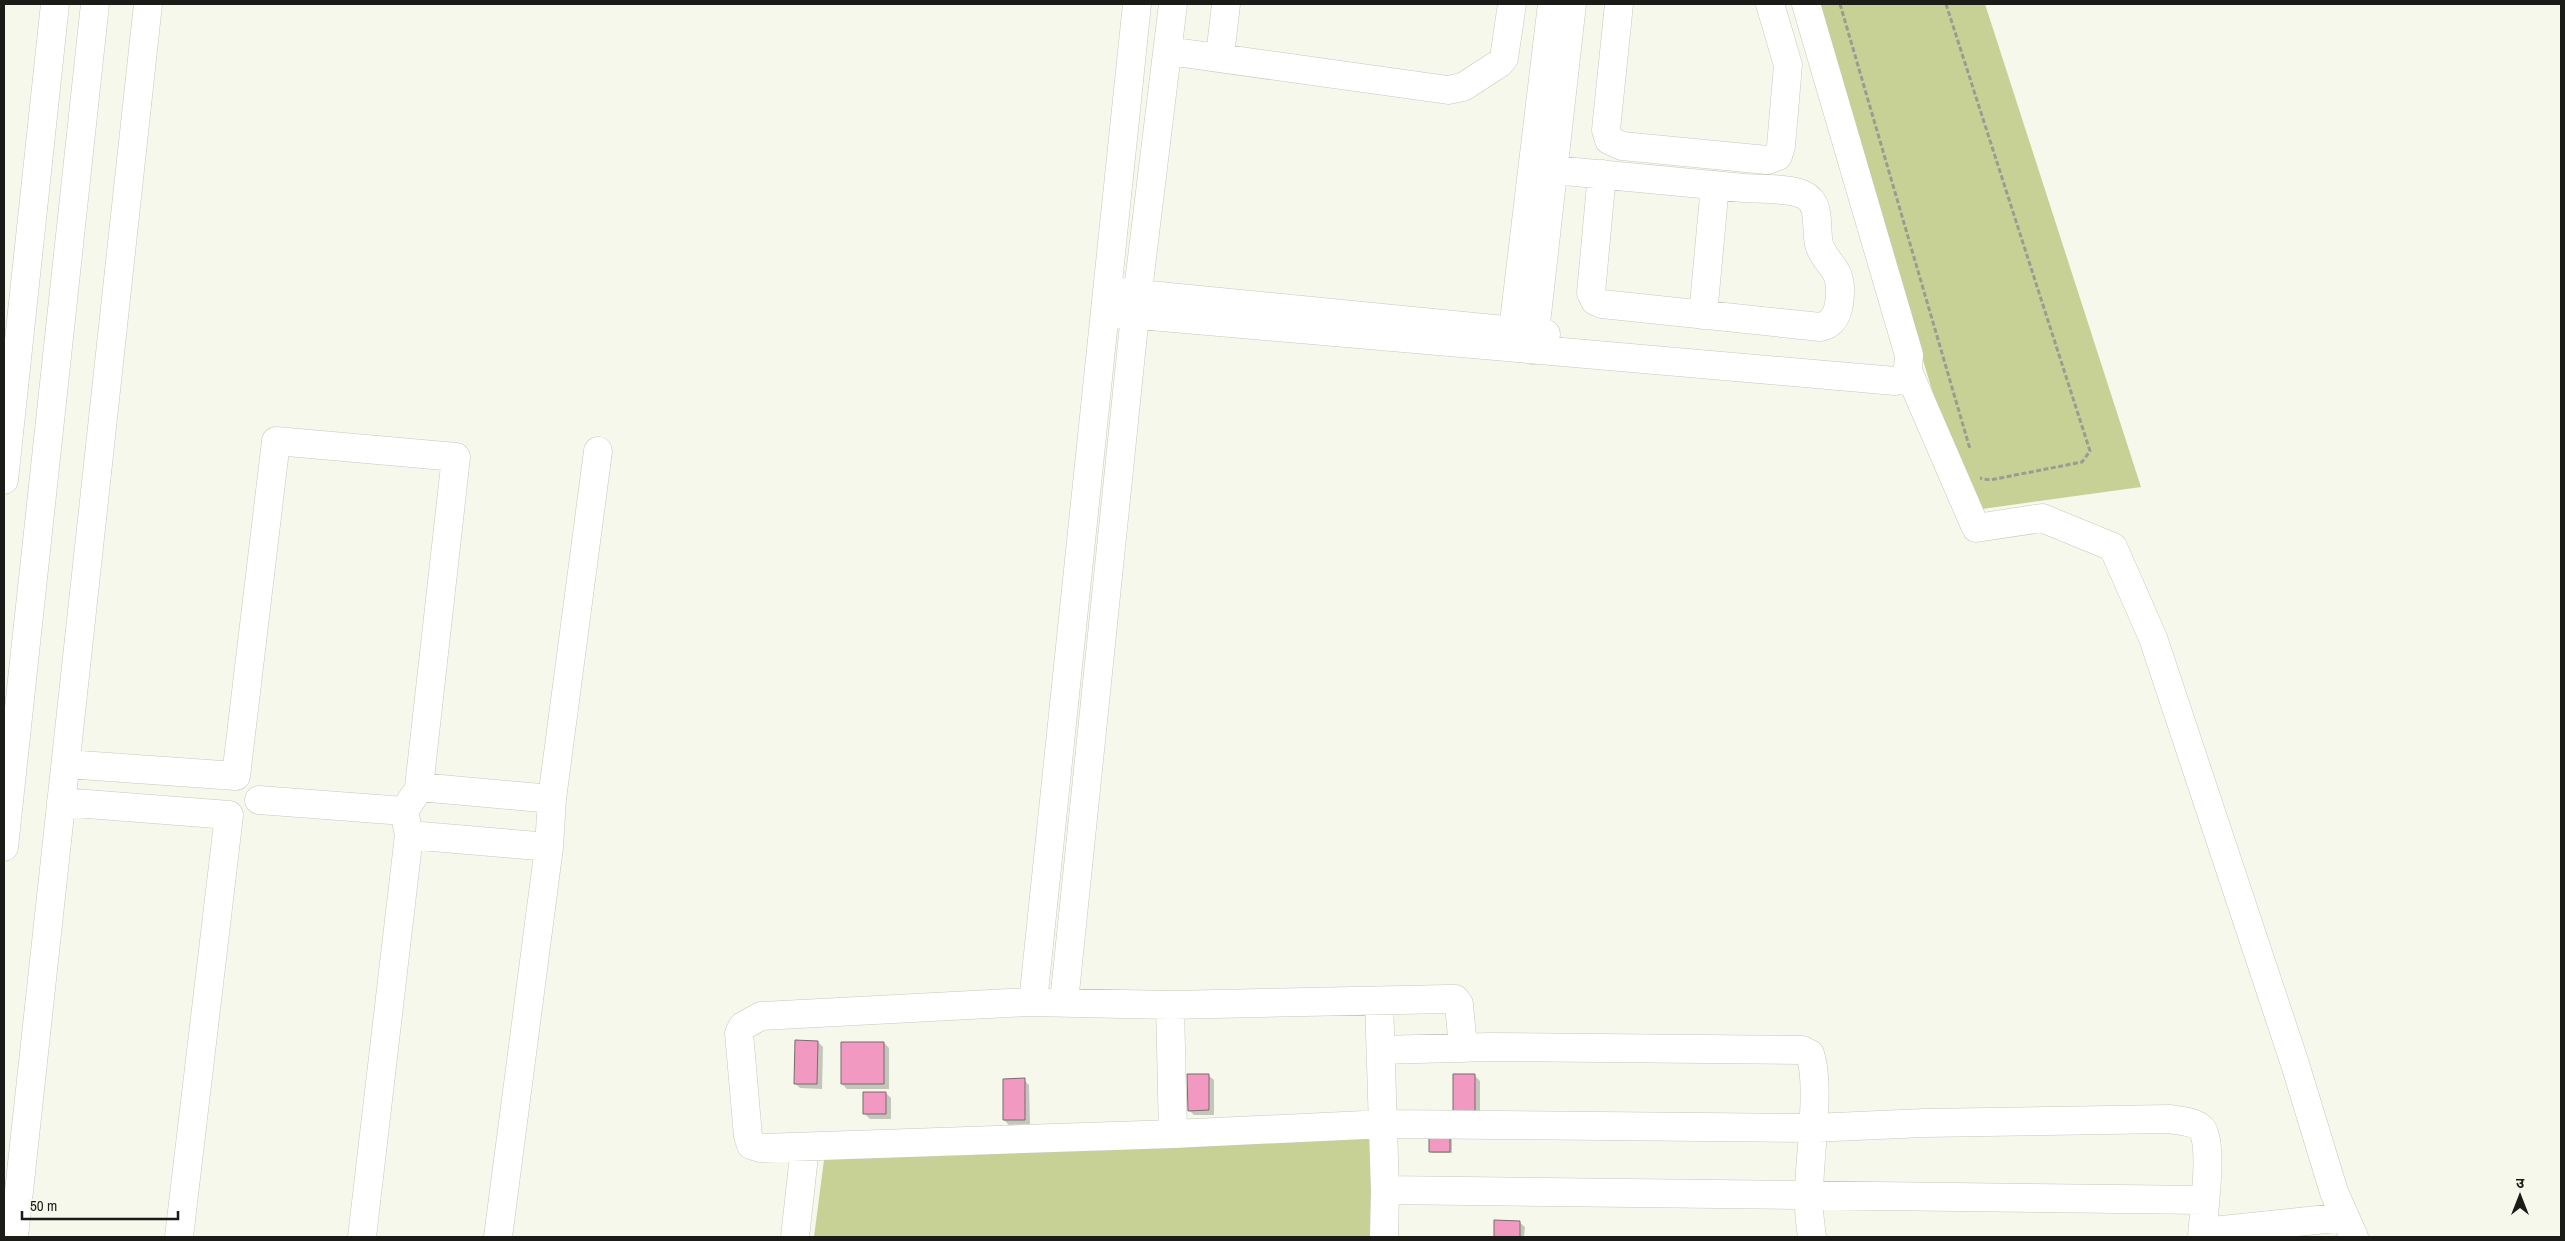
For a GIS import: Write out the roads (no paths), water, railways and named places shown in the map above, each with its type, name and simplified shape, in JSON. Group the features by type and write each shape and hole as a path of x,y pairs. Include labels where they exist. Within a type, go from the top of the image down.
{"street":[{"path":"4,480 55,4"},
{"path":"4,847 95,4"},
{"path":"14,1237 148,4"},
{"path":"1033,1002 1137,4"},
{"path":"1064,1002 1136,304 1174,4"},
{"path":"1220,56 1226,4"},
{"path":"1168,50 1457,90 1500,63 1504,58 1512,4"},
{"path":"1523,341 1552,4"},
{"path":"1523,341 1554,170 1572,4"},
{"path":"1619,4 1606,130 1609,140 1622,146 1768,160 1778,156 1781,146 1788,79 1788,65 1770,4"},
{"path":"1462,1048 1460,1004 1455,1000 1170,1005 1033,1002 761,1016 742,1026 739,1033 739,1051 748,1136 751,1145 760,1148 1173,1134 1384,1124 1812,1128 1924,1123 2170,1119 2201,1127 2205,1134 2208,1157 2203,1235 2350,1227 2334,1192 2295,1064 2152,638 2113,547 2042,518 1976,528 1908,363 1806,4"},
{"path":"1554,170 1602,174 1804,194 1811,200 1815,208 1819,245 1837,270 1840,280 1839,302 1830,323 1820,327 1703,315 1595,301 1591,293 1602,174"},
{"path":"1703,315 1716,185"},
{"path":"1106,302 1523,341 1908,363"},
{"path":"236,776 276,441 456,457 419,787 407,823 362,1237"},
{"path":"498,1237 549,847 552,799 598,451"},
{"path":"66,764 236,776 259,800"},
{"path":"419,787 552,799"},
{"path":"61,802 229,815 259,800 549,847"},
{"path":"179,1237 229,815"},
{"path":"1379,1001 1386,1190 1384,1237"},
{"path":"1170,1005 1173,1134"},
{"path":"1380,1050 1462,1048 1802,1050 1810,1054 1812,1061 1812,1128 1808,1196 1812,1237"},
{"path":"795,1237 805,1147"},
{"path":"1386,1190 2205,1200"}]}
